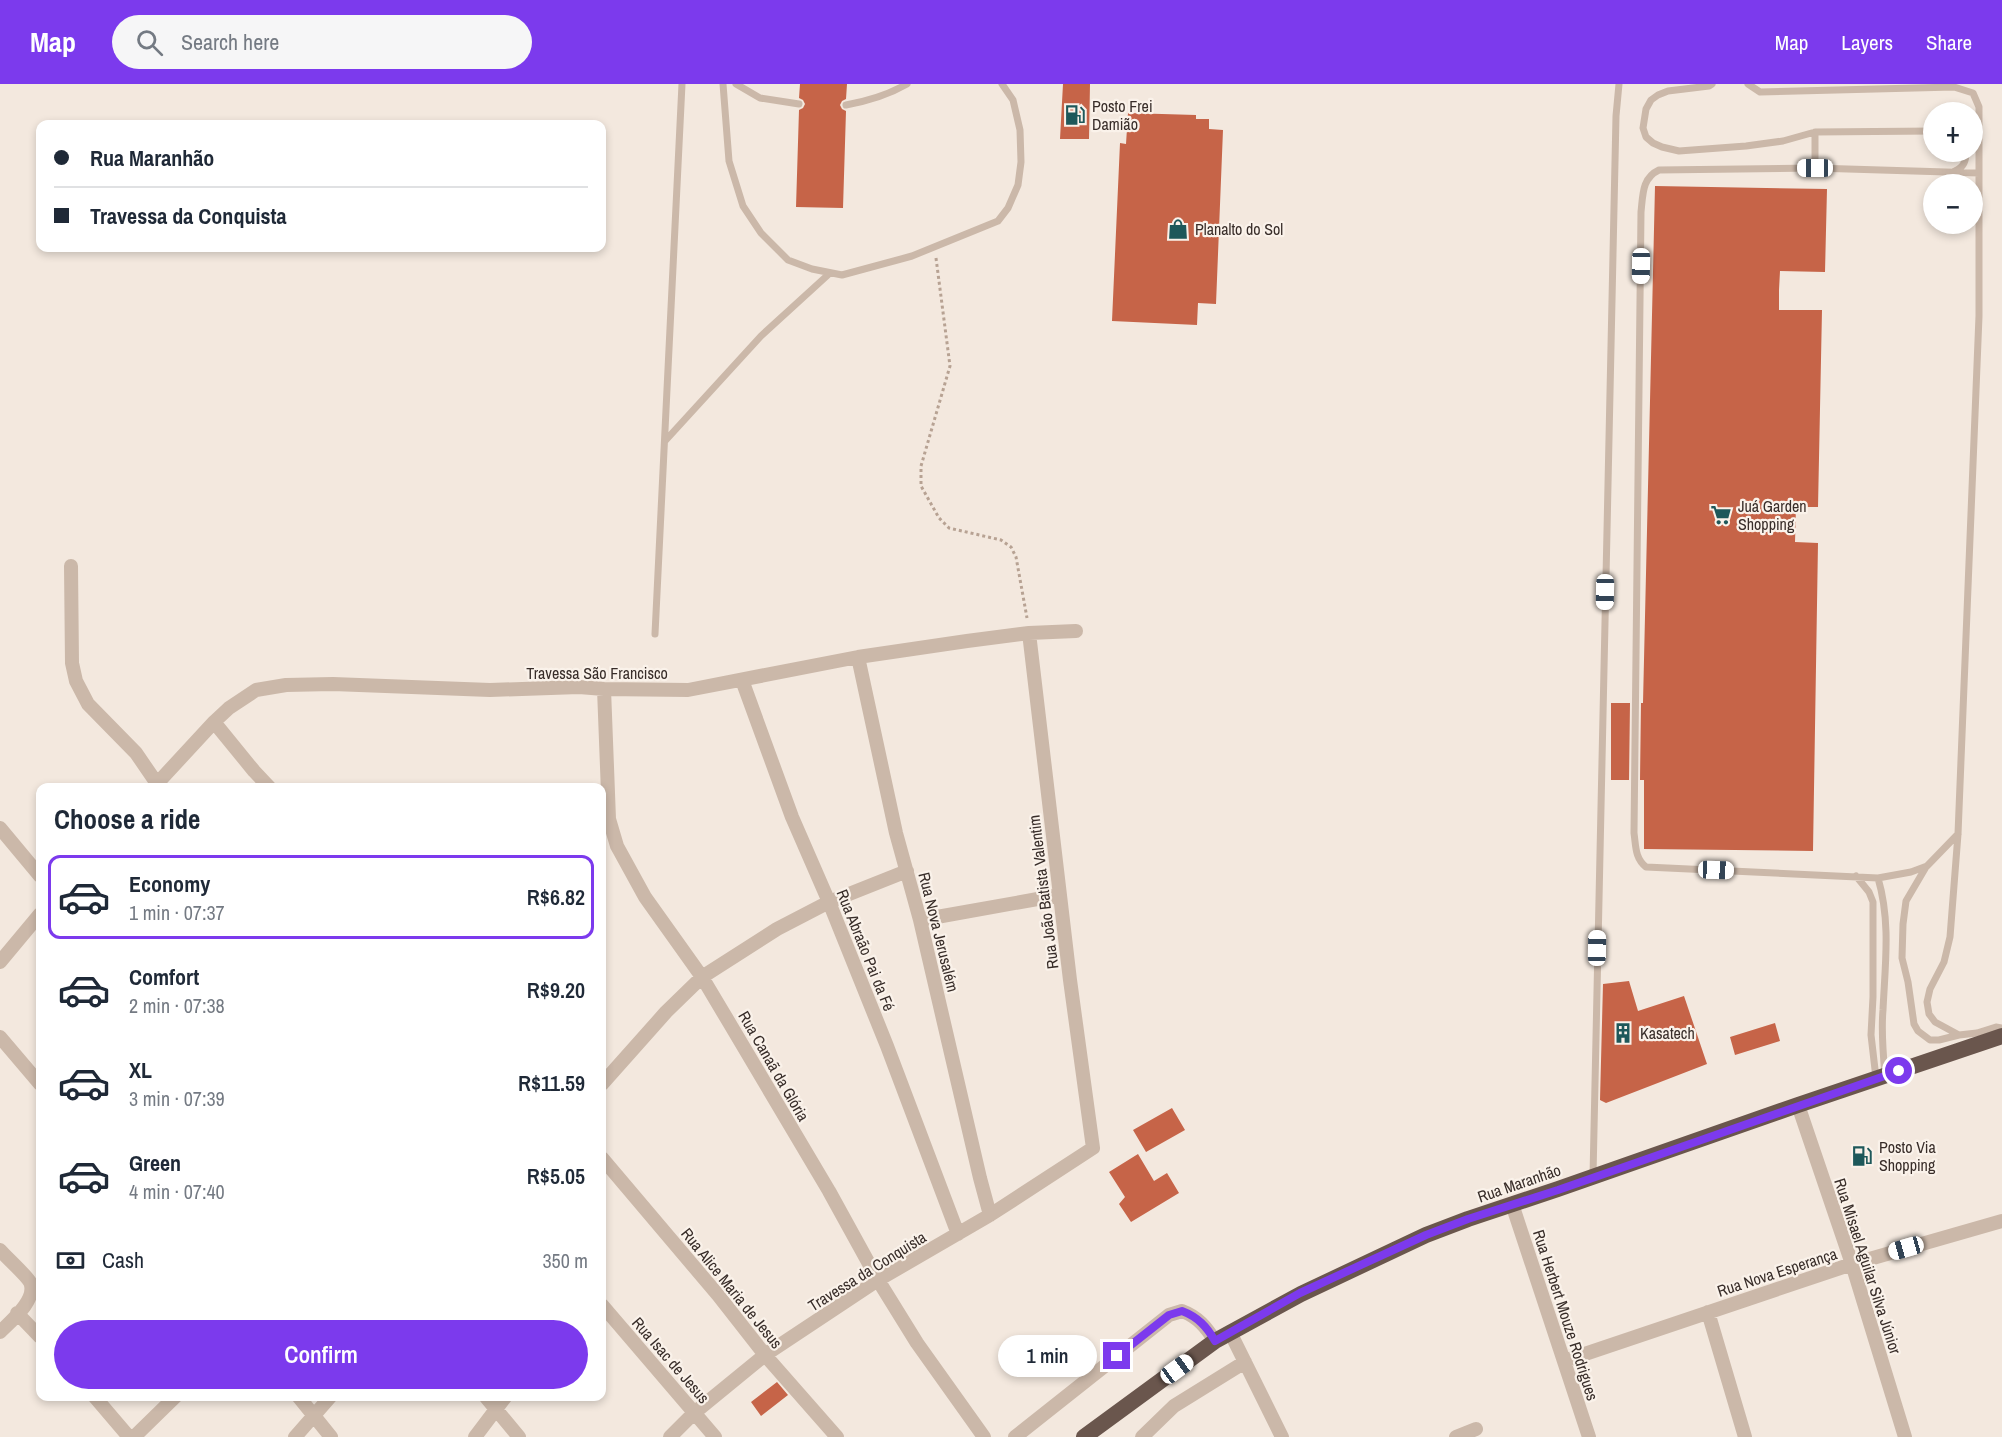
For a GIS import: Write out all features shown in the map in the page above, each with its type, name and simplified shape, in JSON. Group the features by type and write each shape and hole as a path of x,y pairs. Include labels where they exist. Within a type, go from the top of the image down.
{"highway":[{"name":"Rua Maranhão","path":"1084,1437 1230,1332 1300,1293 1426,1235 2002,1036"}],"street":[{"path":"71,566 72,663 76,681 88,704 136,753 155,783"},
{"name":"Travessa São Francisco","path":"160,783 214,722 229,708 256,690 333,684 490,690 579,687 688,690 858,657 1029,633 1076,631"},
{"name":"Rua João Batista Valentim","path":"1029,633 1093,1148"},
{"name":"Rua Nova Jerusalém","path":"858,657 896,833 920,920 990,1215"},
{"name":"Rua Abraão Pai da Fé","path":"742,680 792,817 891,1057 958,1234"},
{"name":"Rua Canaã da Glória","path":"604,689 605,783"},
{"path":"214,722 265,783"},
{"name":"Rua Canaã da Glória","path":"606,820 617,846 645,897 702,977 829,1191 878,1280 917,1343 984,1437"},
{"path":"0,828 36,871"},
{"path":"606,1080 666,1012 702,977 777,930 829,902 907,871"},
{"path":"920,920 1060,895"},
{"path":"0,962 36,919"},
{"path":"0,1037 36,1079"},
{"name":"Rua Misael Aguilar Silva Júnior","path":"1798,1105 1852,1264 1905,1437"},
{"name":"Travessa da Conquista","path":"670,1437 694,1413 765,1355 878,1280 990,1215 1093,1148"},
{"name":"Rua Alice Maria de Jesus","path":"606,1163 718,1295 765,1355 837,1437"},
{"name":"Rua Herbert Mouze Rodrigues","path":"1512,1204 1588,1437"},
{"name":"Rua Nova Esperança","path":"1564,1361 1852,1264 2001,1223"},
{"path":"0,1250 30,1282 31,1294 29,1301 0,1332"},
{"name":"Rua Isac de Jesus","path":"606,1310 715,1437"},
{"path":"1015,1437 1169,1315 1182,1311 1191,1314 1203,1323 1215,1341"},
{"path":"1708,1312 1745,1437"},
{"path":"17,1313 36,1333"},
{"path":"1230,1332 1282,1437"},
{"path":"1142,1437 1174,1406 1245,1362"},
{"path":"98,1401 129,1437"},
{"path":"134,1437 171,1401"},
{"path":"302,1401 331,1437"},
{"path":"295,1437 327,1401"},
{"path":"489,1401 519,1437"},
{"path":"475,1437 502,1401"},
{"path":"1456,1437 1476,1429"}],"lane":[{"path":"656,634 682,84"},
{"path":"723,84 729,161 743,206 761,233 788,260 812,269 842,275 912,256 998,221 1008,208 1018,184 1021,162 1020,130 1013,100 1002,84"},
{"path":"736,84 760,98 799,104"},
{"path":"846,105 866,101 907,84"},
{"path":"1593,1176 1618,84"},
{"path":"1712,84 1668,91 1651,100 1646,110 1643,128 1646,137 1662,147 1679,151 1765,144 1815,132 1923,131"},
{"path":"1748,84 1760,92 1954,87 1973,93 1979,107 1979,316 1958,834 1950,937 1944,962 1930,989 1927,1002 1929,1014 1935,1022 1959,1035"},
{"path":"1815,132 1815,168"},
{"path":"1953,172 1963,167 1965,162"},
{"path":"1927,866 1911,872 1878,878 1646,867 1637,855 1634,833 1641,220 1646,180 1659,170 1815,168 1979,173"},
{"path":"665,441 761,336 831,273"},
{"path":"1958,834 1927,866 1906,901 1902,958 1914,1024 1918,1032 1930,1040 1977,1034 1996,1027 2002,1028"},
{"path":"1856,876 1869,892 1873,902 1871,1035 1881,1077"},
{"path":"1878,878 1887,918 1881,1077"}],"path":[{"path":"934,247 950,366 921,466 921,486 939,518 950,528 1001,540 1011,548 1016,557 1029,633"}],"building":[{"path":"800,84 847,84 846,99 840,105 846,111 843,208 796,207 799,110 805,104 799,98"},
{"name":"Posto Frei Damião","path":"1063,84 1090,84 1089,139 1060,139"},
{"path":"1128,113 1196,115 1196,119 1209,119 1209,129 1223,130 1216,304 1198,303 1197,325 1112,321 1120,143 1126,144"},
{"name":"Juá Garden Shopping","path":"1655,186 1827,189 1825,272 1780,271 1779,290 1779,310 1822,310 1818,507 1796,507 1795,542 1818,543 1813,851 1644,849 1644,780 1640,780 1641,703 1643,703"},
{"path":"1611,703 1630,703 1629,780 1611,780"},
{"path":"1629,981 1638,1011 1684,996 1707,1064 1606,1103 1600,1100 1603,984"},
{"path":"1775,1023 1780,1041 1735,1055 1730,1037"},
{"path":"1172,1108 1185,1130 1146,1152 1133,1130"},
{"path":"1138,1154 1154,1181 1167,1173 1179,1193 1131,1222 1119,1204 1125,1197 1109,1172"},
{"path":"777,1382 788,1395 761,1416 751,1402"}],"place":[{"name":"Posto Frei Damião","path":"1075,115"},
{"name":"Planalto do Sol","path":"1178,229"},
{"name":"Juá Garden Shopping","path":"1721,515"},
{"name":"Kasatech","path":"1623,1033"},
{"name":"Posto Via Shopping","path":"1862,1156"}],"route":[{"path":"1117,1356 1169,1315 1177,1312 1191,1314 1198,1319 1215,1341 1300,1293 1426,1235 1899,1071"}]}
